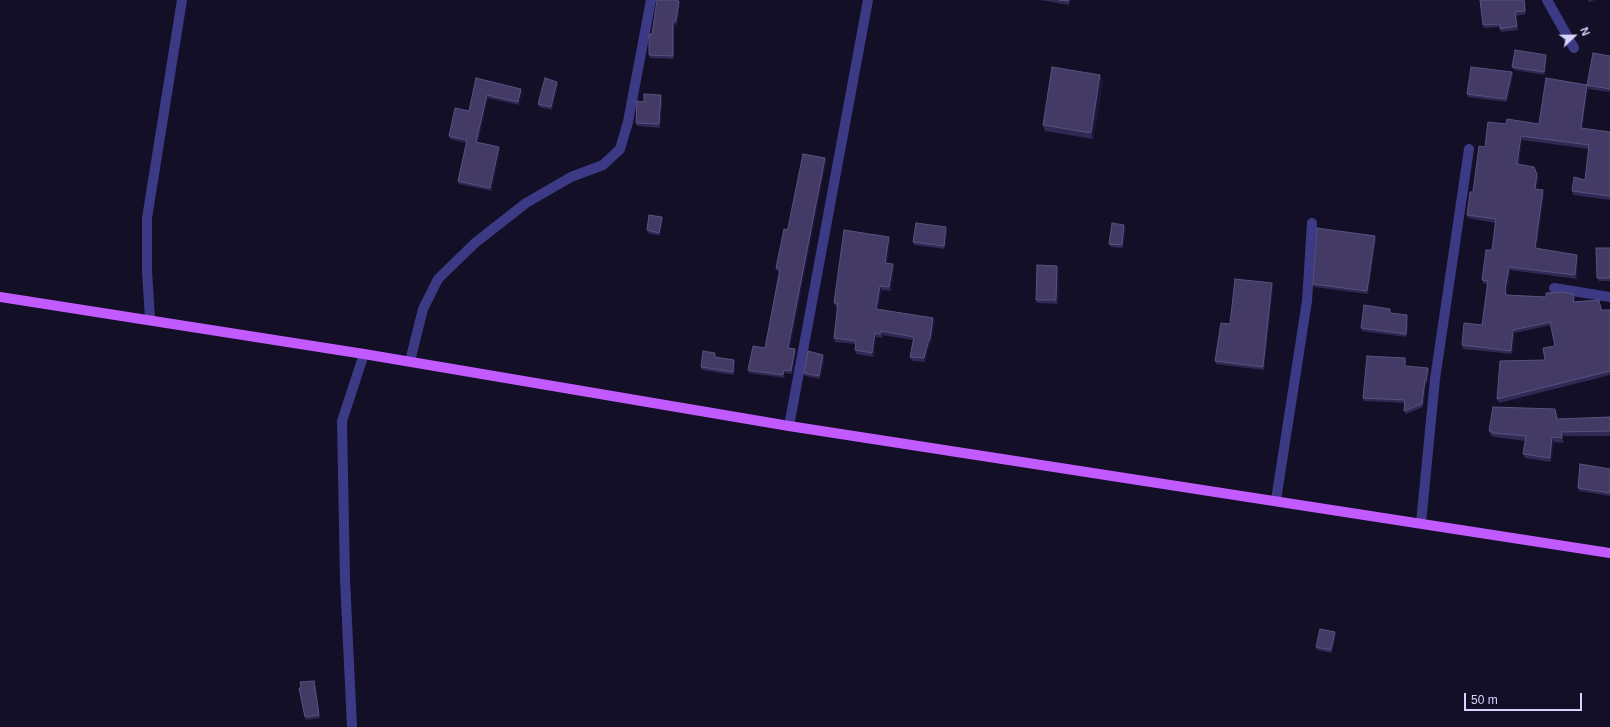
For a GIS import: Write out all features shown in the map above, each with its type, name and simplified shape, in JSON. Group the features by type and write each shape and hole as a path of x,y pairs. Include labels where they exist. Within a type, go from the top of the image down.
{"main road":[{"path":"0,296 410,361 789,426 1276,500 1610,553"}],"street":[{"path":"150,319 147,271 147,218 182,0"},
{"path":"410,361 423,309 438,279 475,243 526,203 571,178 603,165 620,149 628,122 651,0"},
{"path":"789,426 868,0"},
{"path":"1547,0 1574,48"},
{"path":"1421,523 1435,379 1469,149"},
{"path":"1276,500 1307,301 1312,223"},
{"path":"1554,288 1610,297"},
{"path":"352,727 345,580 342,421 364,354"}],"building":[{"path":"657,0 679,1 676,21 673,21 673,56 649,55 649,35 652,34"},
{"path":"1480,0 1524,0 1525,11 1515,12 1517,26 1500,29 1500,24 1483,25"},
{"path":"1515,50 1546,55 1544,72 1512,67"},
{"path":"1593,53 1610,56 1610,89 1587,85"},
{"path":"1052,67 1100,75 1091,133 1043,125"},
{"path":"1471,67 1512,72 1506,99 1467,94"},
{"path":"476,78 521,89 518,102 487,95 476,142 499,147 490,188 458,181 467,140 449,136 455,108 469,111"},
{"path":"545,78 557,82 551,107 538,104"},
{"path":"1546,78 1587,85 1581,128 1610,132 1610,196 1572,191 1574,177 1585,180 1589,145 1521,136 1517,164 1534,167 1537,174 1535,189 1543,190 1535,248 1577,255 1575,275 1509,267 1505,290 1506,295 1546,297 1546,293 1561,292 1574,294 1573,302 1599,300 1601,310 1610,310 1610,371 1497,399 1500,361 1545,360 1543,348 1555,346 1550,322 1513,330 1511,351 1462,345 1464,323 1482,325 1488,281 1482,280 1486,250 1492,250 1496,219 1467,215 1470,192 1473,192 1479,146 1485,147 1488,122 1506,124 1507,119 1539,124"},
{"path":"644,94 661,95 659,124 636,123 637,101 644,102"},
{"path":"803,154 825,158 788,348 795,349 791,371 784,370 783,375 748,370 753,346 765,348 780,269 776,268 784,229 787,230 788,228"},
{"path":"649,215 662,217 659,233 647,230"},
{"path":"916,223 946,227 944,246 913,242"},
{"path":"1112,223 1124,225 1122,245 1109,244"},
{"path":"1317,228 1375,236 1367,291 1313,284"},
{"path":"844,230 889,237 885,263 893,264 889,287 880,286 876,309 933,318 930,339 924,358 910,357 914,337 881,331 880,334 875,333 872,353 855,350 856,341 834,338 838,303 834,303"},
{"path":"1596,248 1610,248 1610,278 1597,278"},
{"path":"1037,265 1057,266 1056,300 1036,300"},
{"path":"1235,279 1272,283 1263,367 1215,361 1221,323 1230,324"},
{"path":"1364,305 1390,309 1390,313 1407,315 1406,334 1361,328"},
{"path":"703,351 715,353 715,357 734,360 733,372 701,367"},
{"path":"808,351 823,355 819,376 804,373"},
{"path":"1367,356 1405,358 1405,366 1428,368 1422,404 1404,411 1405,400 1363,398"},
{"path":"1493,407 1555,409 1557,419 1610,417 1610,431 1561,432 1562,438 1552,437 1550,458 1523,454 1526,436 1492,433 1492,431 1489,431"},
{"path":"1580,464 1610,469 1610,493 1578,488"},
{"path":"1320,629 1335,632 1331,650 1316,647"},
{"path":"314,681 319,715 305,717 299,688 301,688 300,682"}]}
